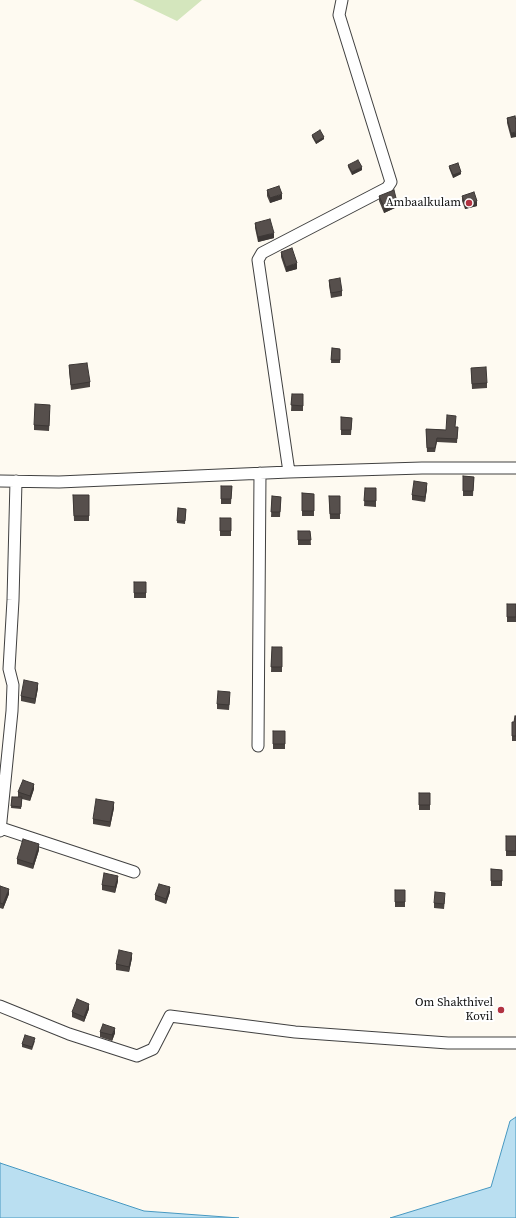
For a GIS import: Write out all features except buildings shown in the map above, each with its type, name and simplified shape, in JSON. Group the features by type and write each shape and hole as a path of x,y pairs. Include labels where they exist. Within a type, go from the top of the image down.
{"street":[{"path":"289,472 258,260 262,253 387,188 391,182 340,15 342,0"},
{"path":"0,481 59,482 289,472 422,468 516,468"},
{"path":"258,746 260,473"},
{"path":"16,481 14,600 10,669 13,685 12,711 0,829 134,872"},
{"path":"0,1006 69,1034 137,1056 153,1049 170,1016 302,1032 448,1043 516,1043"}],"green space":[{"path":"133,0 202,0 177,21"}],"water":[{"path":"516,1117 516,1218 390,1218 491,1187 510,1121"},
{"path":"0,1163 144,1211 239,1218 0,1218"}],"place":[{"name":"Ambaalkulam","path":"469,203"},
{"name":"Om Shakthivel Kovil","path":"501,1010"}]}
